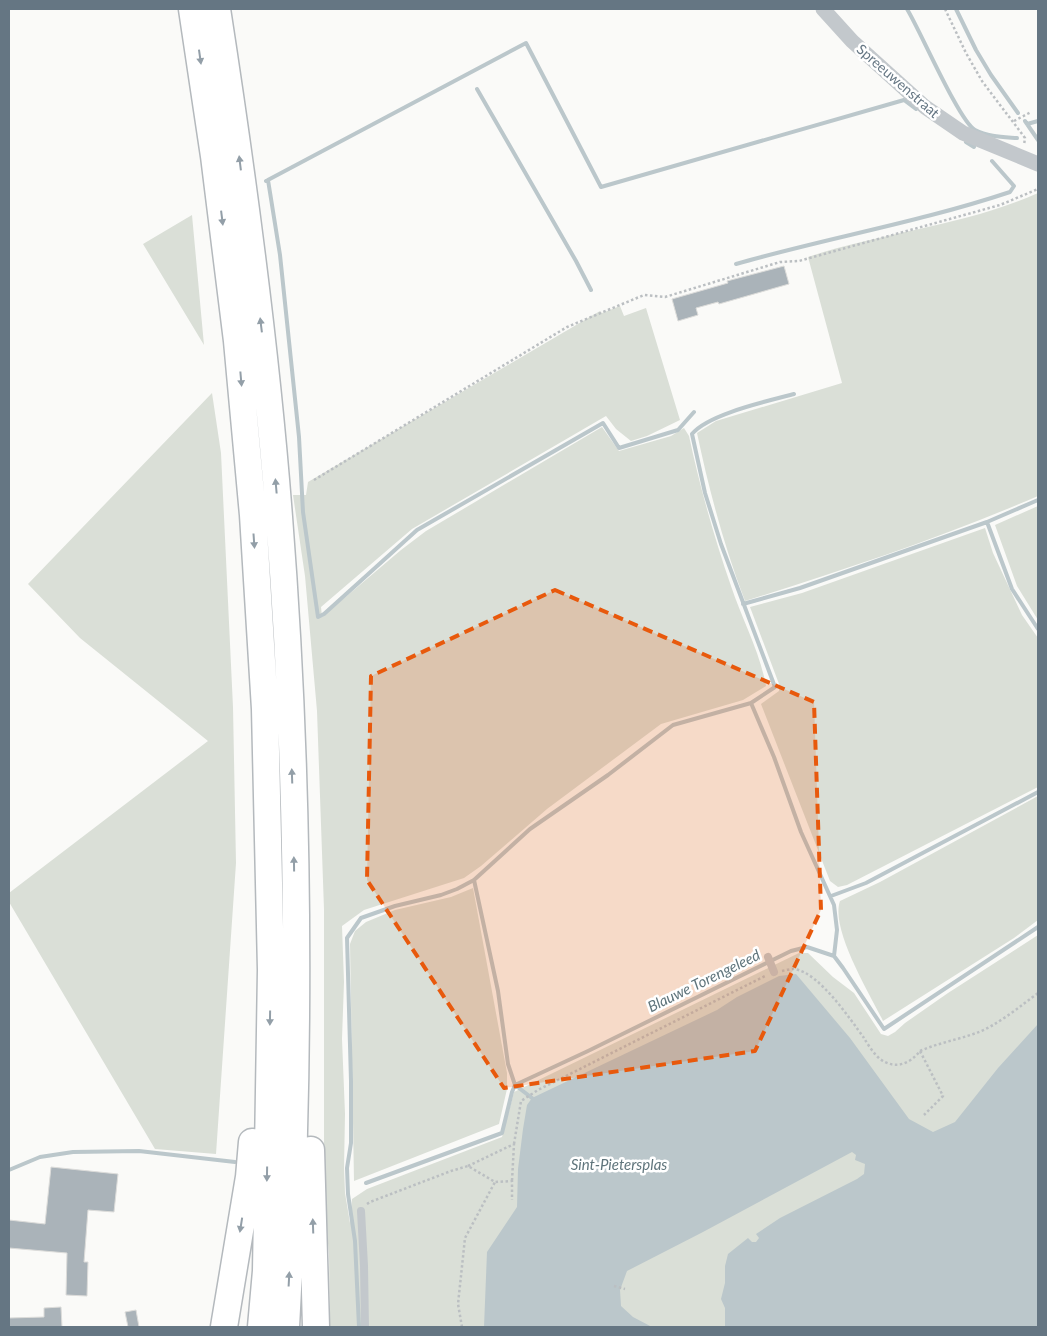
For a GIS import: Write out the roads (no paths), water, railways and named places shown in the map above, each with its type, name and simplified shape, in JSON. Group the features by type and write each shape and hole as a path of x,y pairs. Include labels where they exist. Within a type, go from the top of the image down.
{"highway":[{"path":"192,9 214,156 237,341 253,514 265,710 271,970 266,1271 262,1327"},
{"path":"217,9 239,153 261,330 279,518 290,709 295,903 296,1044 293,1177 286,1327"},
{"path":"295,903 308,1011 316,1327"},
{"path":"224,1327 249,1177 258,1090 269,1073"}],"street":[{"name":"Spreeuwenstraat","path":"823,9 852,41 925,107 963,133 1038,164"}],"lane":[{"path":"768,957 774,972"},
{"path":"361,1211 365,1327"}],"water":[{"name":"Sint-Pietersplas","path":"796,974 850,1038 909,1119 933,1132 955,1122 998,1068 1038,1024 1038,1327 725,1327 725,1308 721,1299 728,1254 748,1238 752,1242 756,1242 759,1238 756,1234 780,1218 864,1174 865,1164 855,1160 856,1155 852,1152 627,1271 620,1290 621,1306 633,1317 652,1327 484,1327 487,1252 517,1207 518,1169 523,1129 527,1105 532,1098 717,1010 737,997 779,976"}],"waterway":[{"path":"907,9 959,110 968,123 975,130 985,134 1017,138"},
{"path":"956,9 976,50 1018,113"},
{"path":"266,181 526,43 601,187 904,100 916,109"},
{"path":"477,89 591,290"},
{"path":"1025,121 1038,140"},
{"path":"1027,124 1038,121"},
{"path":"966,142 974,147"},
{"path":"736,264 908,221 1010,192 1014,186 992,161"},
{"path":"268,180 280,255 299,437 303,512 318,617 324,614 417,530 603,423 619,448 678,430 694,412"},
{"path":"794,394 724,414 711,420 692,434 705,493 721,544 775,687 751,703 774,757 801,832 834,905 837,930 834,956"},
{"path":"743,604 800,588 987,522 1038,500"},
{"path":"987,522 1012,589 1038,629"},
{"path":"532,1098 515,1085 508,1064 498,991 474,880 530,829 608,775 673,725 751,703"},
{"path":"831,896 866,883 1038,792"},
{"path":"359,1327 355,1241 348,1194 347,1168 351,1143 347,938 361,918 395,906 441,895 474,880"},
{"name":"Blauwe Torengeleed","path":"366,1183 502,1133 515,1085 791,951 807,947 834,956 884,1029 1038,927"},
{"name":"Blauwe Torengeleed","path":"9,1170 40,1157 73,1152 139,1151 235,1162"}]}
